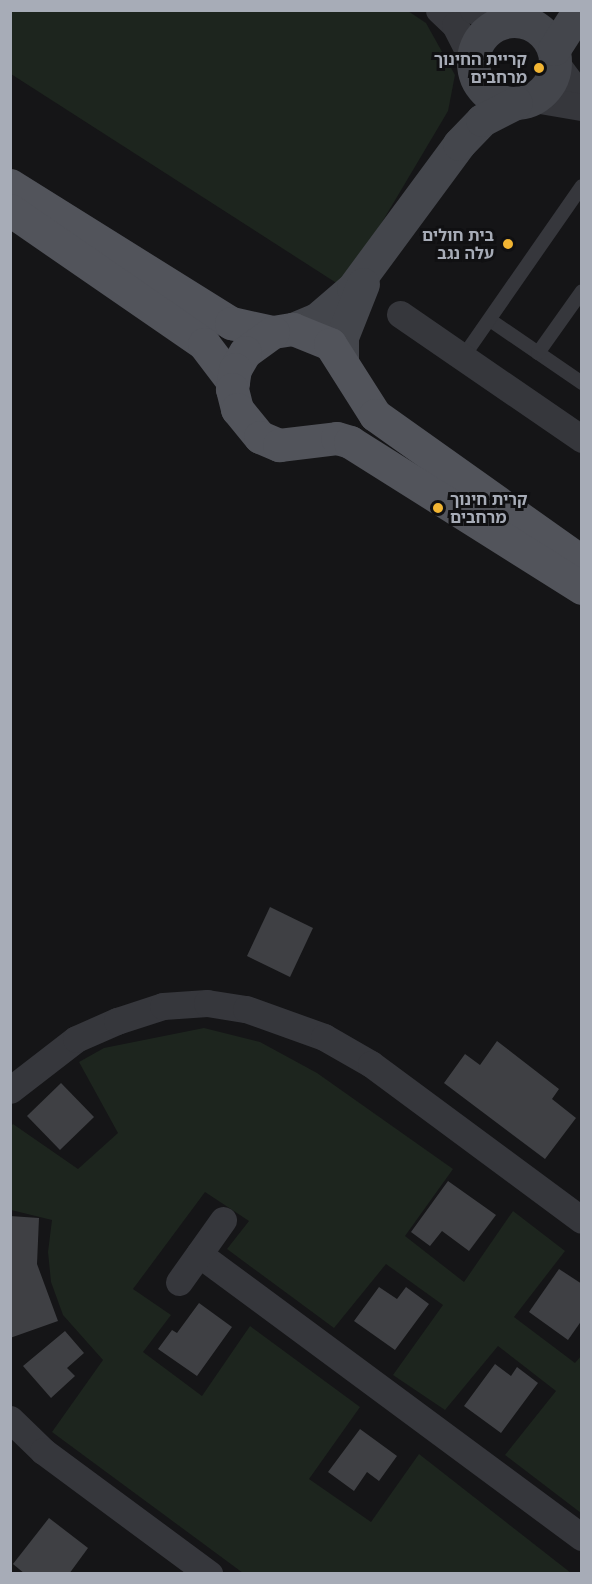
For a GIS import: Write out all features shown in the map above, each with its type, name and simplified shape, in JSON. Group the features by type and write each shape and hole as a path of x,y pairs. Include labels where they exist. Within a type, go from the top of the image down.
{"main road":[{"path":"10,185 231,323 313,334 345,369 375,415 582,562"},
{"path":"10,210 204,344 233,382 237,409 260,437 279,445 337,438 366,450 582,588"},
{"path":"233,382 245,352 283,331"},
{"path":"319,439 345,409 345,369"}],"street":[{"path":"439,10 455,25 489,95 582,107"},
{"path":"459,144 471,103 473,65 484,33 498,18 559,10"},
{"path":"283,331 337,304 372,265 459,144 482,120 525,101 553,78 555,56 579,10"},
{"path":"498,18 544,32 555,56 582,98"},
{"path":"345,369 349,314 372,265"},
{"path":"400,314 582,439"},
{"path":"10,1090 76,1039 117,1021 163,1006 207,1003 246,1009 324,1038 371,1064 582,1220"},
{"path":"179,1282 223,1220"},
{"path":"199,1254 582,1537"},
{"path":"10,1419 43,1451 209,1574"}],"lane":[{"path":"463,357 582,186"},
{"path":"538,353 582,291"},
{"path":"490,320 582,383"}],"shaded area":[{"path":"10,11 408,11 426,23 455,75 448,111 353,271 338,284 11,74"},
{"path":"204,1028 260,1042 317,1073 453,1169 405,1236 464,1282 513,1211 565,1251 514,1317 575,1363 581,1356 581,1513 505,1455 556,1391 498,1346 445,1410 393,1375 443,1305 386,1264 334,1328 227,1249 249,1221 205,1192 133,1289 171,1315 143,1352 202,1396 250,1326 360,1407 309,1479 371,1522 419,1454 571,1573 243,1573 52,1432 103,1360 63,1315 51,1282 48,1252 52,1220 11,1210 10,1127 13,1124 78,1169 118,1133 79,1062 104,1048"}],"building":[{"path":"270,907 313,928 290,977 247,956"},
{"path":"497,1041 559,1089 552,1099 576,1118 545,1159 444,1083 465,1054 480,1065"},
{"path":"61,1083 94,1117 60,1150 27,1116"},
{"path":"448,1181 496,1215 469,1251 442,1231 430,1246 411,1232"},
{"path":"10,1216 39,1218 37,1264 58,1321 10,1338"},
{"path":"559,1269 582,1284 582,1320 568,1340 529,1312"},
{"path":"379,1287 397,1299 406,1287 429,1304 395,1350 354,1321"},
{"path":"199,1303 232,1327 197,1376 158,1349 172,1330 177,1333"},
{"path":"65,1331 84,1353 67,1368 75,1376 51,1398 23,1366"},
{"path":"495,1364 511,1376 517,1367 538,1383 501,1433 464,1406"},
{"path":"360,1429 397,1456 379,1481 367,1472 354,1491 328,1472"},
{"path":"49,1518 88,1548 69,1574 25,1574 13,1564"}],"place":[{"name":"קריית החינוך מרחבים","path":"539,68"},
{"name":"בית חולים עלה נגב","path":"508,244"},
{"name":"קרית חינוך מרחבים","path":"438,508"}]}
